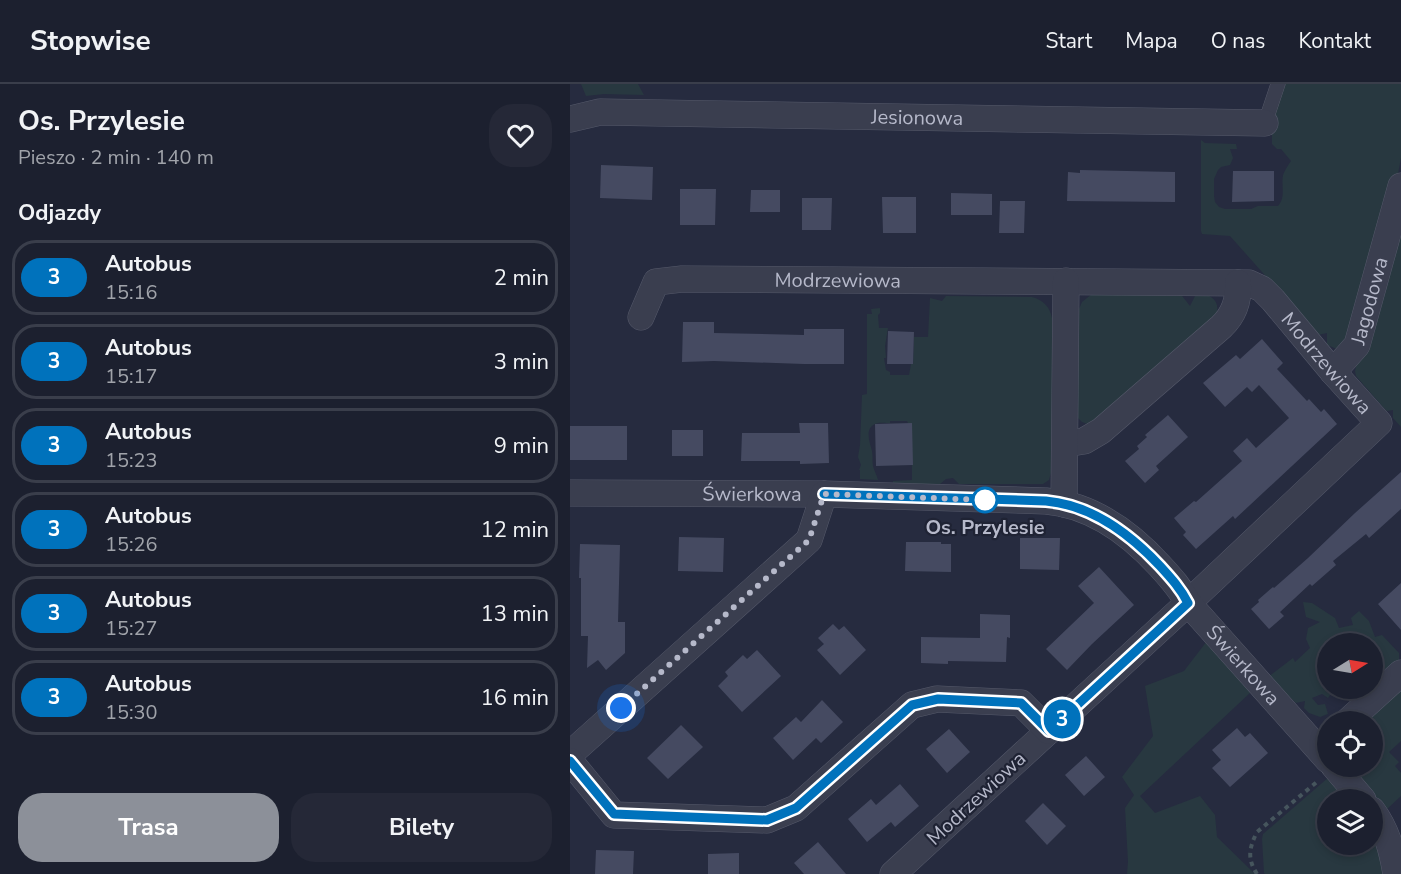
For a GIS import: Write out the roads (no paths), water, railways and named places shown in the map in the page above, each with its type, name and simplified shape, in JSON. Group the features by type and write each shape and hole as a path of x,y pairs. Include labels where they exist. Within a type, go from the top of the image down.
{"street":[{"name":"Jesionowa","path":"570,120 600,112 1265,123"},
{"name":"Jagodowa","path":"1333,372 1357,345 1401,186"},
{"name":"Modrzewiowa","path":"641,317 656,282 682,279 1066,281 1253,285 1266,293 1379,423 1188,603 893,874"},
{"path":"1064,504 1066,281"},
{"path":"1065,444 1084,441 1101,431 1221,327 1235,308 1238,283"},
{"name":"Świerkowa","path":"570,493 824,494 1046,501 1064,504 1112,524 1149,554 1177,584 1188,603 1317,744"},
{"path":"570,754 809,540 824,494"},
{"path":"1359,711 1401,673"},
{"path":"570,761 614,814 767,820 796,808 912,705 938,699 1021,703 1049,731"},
{"name":"Świerkowa","path":"1345,777 1354,789"},
{"path":"1383,826 1395,869"}],"lane":[{"path":"1265,123 1278,84"}],"place":[{"name":"Os. Przylesie","path":"985,500"}]}
